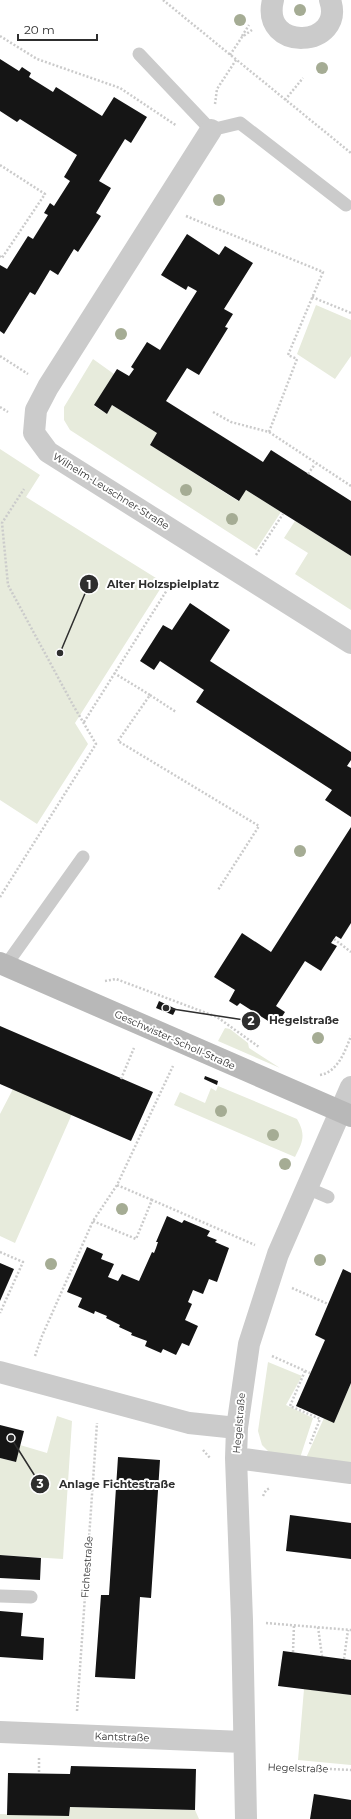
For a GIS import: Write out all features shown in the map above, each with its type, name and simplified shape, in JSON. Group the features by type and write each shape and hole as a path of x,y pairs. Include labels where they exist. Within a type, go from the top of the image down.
{"street":[{"path":"272,8 280,30 286,35 303,39 311,38 319,34 329,20 332,12 330,0"},
{"name":"Wilhelm-Leuschner-Straße","path":"211,130 48,387 36,410 34,433 48,452 351,643"},
{"name":"Geschwister-Scholl-Straße","path":"3,964 345,1113"},
{"name":"Hegelstraße","path":"246,1819 242,1620 236,1458 237,1428 249,1344 278,1254 307,1188 345,1113 351,1086"},
{"path":"0,1372 189,1423 237,1428"},
{"path":"236,1458 351,1473"},
{"name":"Kantstraße","path":"0,1732 244,1742"}],"lane":[{"path":"139,54 211,130 240,123 346,205"},
{"path":"3,964 83,857"},
{"path":"307,1188 328,1197"},
{"path":"0,1596 31,1597"}],"path":[{"path":"163,0 351,153"},
{"path":"230,55 242,37 272,8"},
{"path":"0,36 37,59 120,88 185,131 211,130 217,89 236,60"},
{"path":"285,100 302,78"},
{"path":"0,165 45,194 2,258 0,256"},
{"path":"164,206 323,272 288,355 297,359 269,432"},
{"path":"312,297 351,313"},
{"path":"0,356 30,376"},
{"path":"0,407 8,412"},
{"path":"213,412 231,422 269,432 315,464 351,486"},
{"path":"308,474 315,464"},
{"path":"0,897 96,744 8,585 1,524 24,489"},
{"path":"254,557 283,514"},
{"path":"83,722 172,582"},
{"path":"114,673 176,712"},
{"path":"150,695 118,741 259,826 218,890"},
{"path":"334,939 351,952"},
{"path":"98,979 104,981 116,979 217,1017 260,1048"},
{"path":"314,1077 327,1074 341,1060 351,1036"},
{"path":"27,1379 42,1336 93,1221 117,1185 167,1081 183,1043"},
{"path":"121,1079 136,1044"},
{"path":"117,1185 278,1254"},
{"path":"93,1221 136,1239 152,1200"},
{"path":"0,1252 23,1262 0,1313"},
{"path":"288,1286 328,1304"},
{"path":"266,1353 310,1373"},
{"path":"302,1467 320,1419 290,1406 305,1371"},
{"name":"Fichtestraße","path":"76,1736 99,1398"},
{"path":"261,1501 266,1490 272,1487"},
{"path":"242,1620 350,1630 344,1659"},
{"path":"293,1652 294,1625"},
{"path":"318,1627 322,1656"},
{"name":"Hegelstraße","path":"245,1765 351,1770"}],"shaded area":[{"path":"316,305 351,320 351,356 335,379 297,354"},
{"path":"93,359 114,374 94,406 107,414 112,405 157,433 150,445 238,501 246,490 281,512 256,550 70,430 64,420 64,407"},
{"path":"0,449 40,475 26,497 164,583 75,723 88,744 37,824 0,800"},
{"path":"295,521 351,556 351,610 295,574 308,553 284,538"},
{"path":"225,1028 230,1029 248,1043 249,1048 280,1068 218,1041"},
{"path":"218,1086 297,1119 302,1129 302,1142 295,1157 174,1105 180,1092 205,1103 211,1088 216,1091"},
{"path":"13,1089 72,1114 15,1243 0,1236 0,1114"},
{"path":"268,1362 302,1376 286,1405 313,1418 300,1458 271,1454 262,1445 258,1431"},
{"path":"351,1383 351,1465 306,1458 324,1418 334,1422"},
{"path":"57,1416 72,1421 63,1559 0,1555 0,1458 15,1462 20,1445 47,1453"},
{"path":"304,1689 351,1695 351,1765 298,1760"},
{"path":"70,1807 195,1810 199,1819 0,1819 0,1814 69,1816"}],"building":[{"path":"0,59 19,71 22,67 31,73 29,77 53,92 56,87 102,116 114,97 147,117 131,143 125,139 99,181 111,188 96,213 101,216 78,252 74,249 58,275 50,270 35,295 30,292 4,334 0,331 0,265 7,269 28,236 33,239 48,215 44,213 50,203 54,206 70,181 64,177 77,155 20,119 17,122 0,111"},
{"path":"187,234 219,255 225,246 253,263 224,309 233,314 225,327 228,328 199,375 187,368 166,401 263,462 271,450 351,501 351,556 246,490 239,501 150,445 157,433 112,405 107,414 94,405 117,369 129,376 134,369 131,367 147,342 160,350 197,291 188,286 186,290 161,275"},
{"path":"190,603 230,630 210,661 351,752 351,760 347,766 351,768 351,817 325,800 332,790 196,702 204,690 160,661 154,670 140,661 163,625 172,630"},
{"path":"351,827 351,923 341,939 336,936 331,943 337,946 321,971 305,961 276,1006 285,1012 276,1026 240,1003 237,1006 229,1001 235,990 214,977 242,933 271,952"},
{"path":"159,1001 176,1009 173,1015 156,1008"},
{"path":"0,1026 153,1092 131,1141 0,1084"},
{"path":"205,1076 218,1081 217,1085 204,1079"},
{"path":"167,1216 182,1223 184,1220 210,1231 207,1236 217,1240 215,1242 229,1248 217,1282 209,1279 203,1294 193,1290 188,1302 192,1304 185,1320 198,1326 189,1346 182,1343 176,1355 163,1349 161,1353 145,1346 147,1341 131,1335 132,1333 119,1327 120,1325 106,1318 107,1316 95,1311 94,1314 78,1307 82,1298 67,1292 87,1247 103,1254 101,1259 114,1264 108,1277 118,1281 122,1274 139,1281 152,1252 154,1253 158,1242 156,1242"},
{"path":"0,1263 14,1269 0,1301"},
{"path":"343,1269 351,1273 351,1383 334,1423 296,1406 325,1340 315,1335"},
{"path":"0,1425 24,1431 16,1462 0,1458"},
{"path":"118,1457 160,1460 151,1598 140,1597 135,1679 95,1677 101,1595 109,1595"},
{"path":"290,1515 351,1523 351,1559 286,1551"},
{"path":"0,1555 41,1558 40,1580 0,1578"},
{"path":"0,1611 23,1613 21,1636 44,1638 43,1660 0,1657"},
{"path":"283,1651 351,1660 351,1695 278,1686"},
{"path":"71,1766 196,1769 195,1810 70,1807 69,1816 7,1815 8,1773 70,1774"},
{"path":"314,1794 351,1800 351,1819 310,1819"}],"place":[{"name":"Alter Holzspielplatz","path":"60,653"},
{"name":"Hegelstraße","path":"166,1008"},
{"name":"Anlage Fichtestraße","path":"11,1438"}]}
